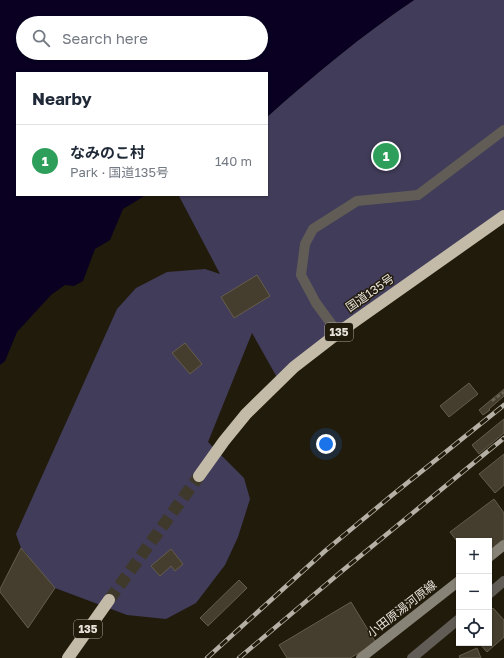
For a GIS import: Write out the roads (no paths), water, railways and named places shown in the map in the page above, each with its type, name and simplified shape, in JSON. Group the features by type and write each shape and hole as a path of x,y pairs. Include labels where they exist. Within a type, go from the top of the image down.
{"highway":[{"name":"国道135号","path":"199,476 224,441 257,403 294,368 338,333 504,216"},
{"name":"135","path":"68,658 109,600"}],"main road":[{"path":"492,555 504,545"},
{"name":"小田原湯河原線","path":"361,658 456,583"}],"street":[{"path":"338,333 316,302 301,274 306,244 313,229 357,201 418,195 504,130"},
{"path":"492,591 504,581"},
{"path":"412,658 456,621"}],"tunnel":[{"path":"109,600 199,476"}],"railway":[{"path":"207,658 325,551 504,405"},
{"path":"239,658 504,438"}],"place":[{"name":"なみのこ村","path":"386,156"}]}
